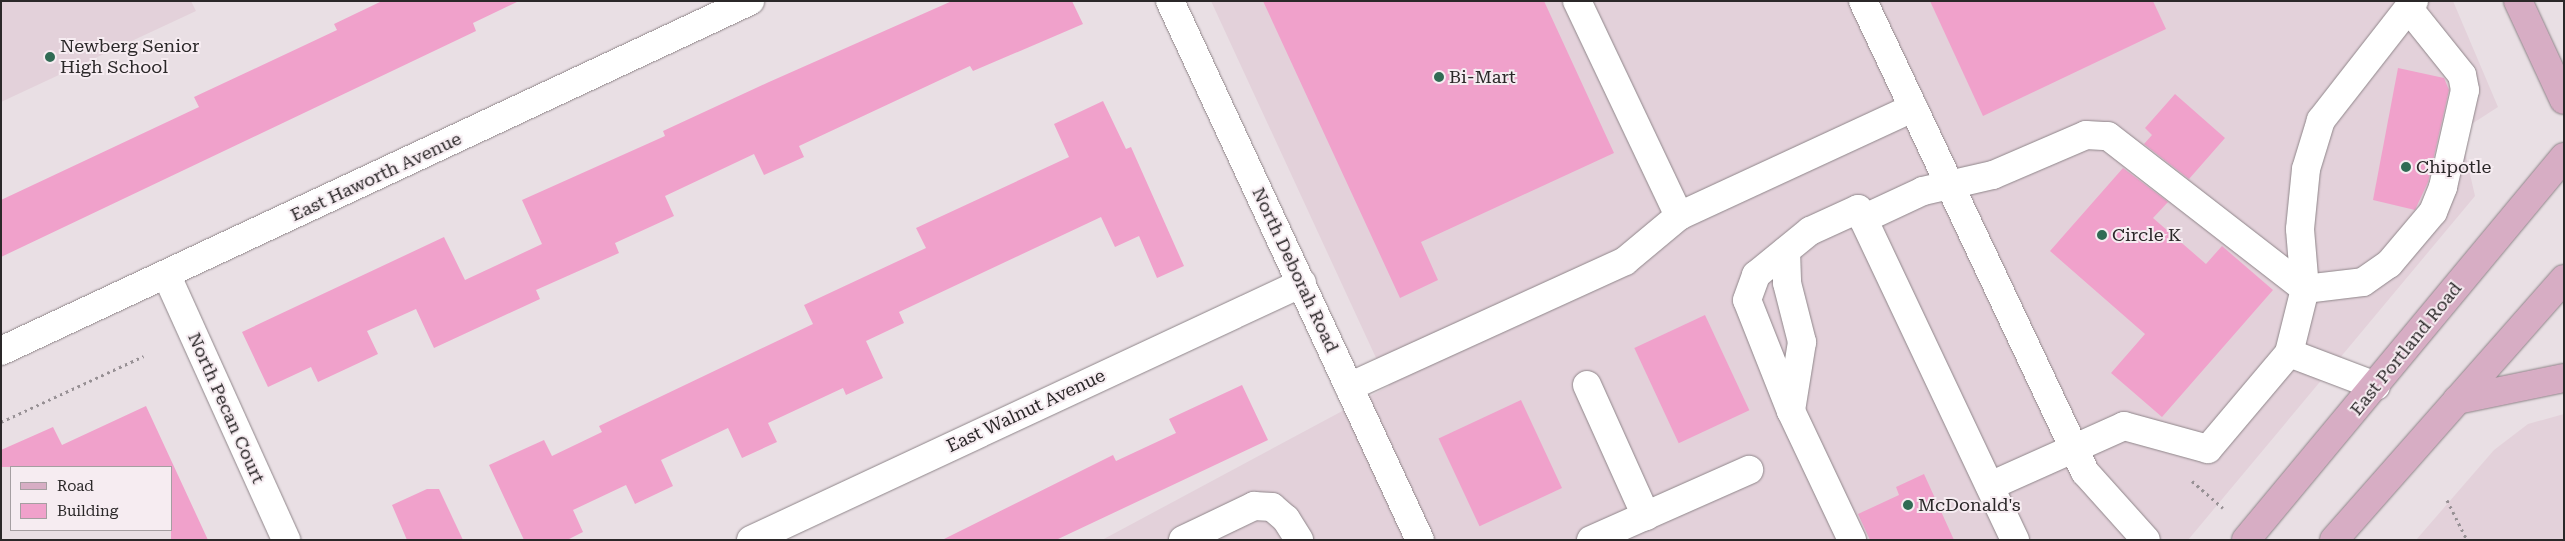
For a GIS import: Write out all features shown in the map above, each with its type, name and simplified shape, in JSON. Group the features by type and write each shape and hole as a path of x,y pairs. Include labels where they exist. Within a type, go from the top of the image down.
{"main road":[{"path":"2518,1 2564,100"},
{"name":"East Portland Road","path":"2246,540 2376,386 2564,157"},
{"path":"2334,540 2564,279"},
{"path":"2457,400 2564,378"}],"street":[{"name":"East Haworth Avenue","path":"1,352 167,276 750,1"},
{"name":"North Deborah Road","path":"1170,1 1420,540"},
{"path":"1577,1 1679,216"},
{"path":"1862,1 2084,472 2146,540"},
{"path":"1862,219 1949,184 1992,175 2086,135 2108,136 2304,289 2363,282 2389,264 2433,212 2444,187 2465,90 2462,75 2412,6 2321,120 2306,169 2300,229 2304,289 2289,353 2208,449 2124,426 1990,486"},
{"path":"1349,387 1626,261 1679,216 1913,108"},
{"path":"1852,540 1791,410 1747,300 1756,275 1786,250 1810,231 1858,209 2015,540"},
{"path":"1786,250 1787,282 1802,342 1791,410"},
{"name":"North Pecan Court","path":"167,276 286,540"},
{"name":"East Walnut Avenue","path":"751,540 1302,283"},
{"path":"2289,353 2376,386"},
{"path":"1587,385 1646,516"},
{"path":"1591,540 1749,470"},
{"path":"1183,540 1254,506 1272,507 1286,518 1299,540"}],"path":[{"path":"1,422 144,356"},
{"path":"2192,481 2223,508"},
{"path":"2447,500 2467,540"}],"shaded area":[{"name":"Newberg Senior High School","path":"1,1 191,1 196,11 1,102"},
{"path":"1211,1 2453,1 2498,107 2470,125 2465,152 2475,196 2188,540 1102,540 1389,386"},
{"path":"2564,414 2564,540 2416,540 2494,450 2528,424"}],"building":[{"path":"382,1 519,1 473,23 476,31 1,257 1,200 199,107 194,97 337,30 334,24"},
{"path":"952,1 1072,1 1083,24 973,71 970,66 799,146 804,157 764,175 754,154 665,196 674,216 615,243 619,253 536,290 540,299 434,348 416,309 367,331 378,354 318,382 311,367 268,387 242,332 444,237 465,280 542,244 522,200 665,136 663,131"},
{"name":"Bi-Mart","path":"1263,1 1544,1 1614,153 1421,242 1438,280 1400,298"},
{"path":"1930,1 2153,1 2166,29 1983,116"},
{"name":"Chipotle","path":"2398,68 2444,78 2449,90 2428,182 2415,210 2373,200"},
{"path":"2175,94 2225,138 2189,179 2144,144 2152,135 2145,128"},
{"path":"1103,101 1126,149 1131,147 1184,266 1157,278 1139,236 1115,247 1101,217 899,312 904,323 866,341 883,378 846,395 843,388 768,423 777,442 742,458 728,428 661,460 673,486 635,504 626,485 573,510 583,532 567,540 524,540 489,465 544,440 552,456 602,432 599,426 813,324 804,305 926,248 916,228 1069,157 1054,124"},
{"path":"2123,168 2168,202 2153,218 2206,264 2222,246 2273,290 2162,417 2111,373 2145,334 2050,251"},
{"path":"1705,315 1749,410 1679,443 1634,348"},
{"path":"1242,385 1268,440 1056,540 942,540 1113,455 1116,461 1176,433 1169,419"},
{"path":"1521,400 1562,488 1480,526 1439,438"},
{"path":"146,406 208,540 171,540 172,466 1,467 1,450 53,427 62,445"},
{"name":"McDonald's","path":"1924,474 1954,540 1870,540 1858,514 1899,495 1896,487"},
{"path":"427,489 439,489 463,540 407,540 392,505"}],"place":[{"name":"Newberg Senior High School","path":"50,57"},
{"name":"Bi-Mart","path":"1439,77"},
{"name":"Chipotle","path":"2406,167"},
{"name":"Circle K","path":"2102,235"},
{"name":"McDonald's","path":"1908,505"}]}
